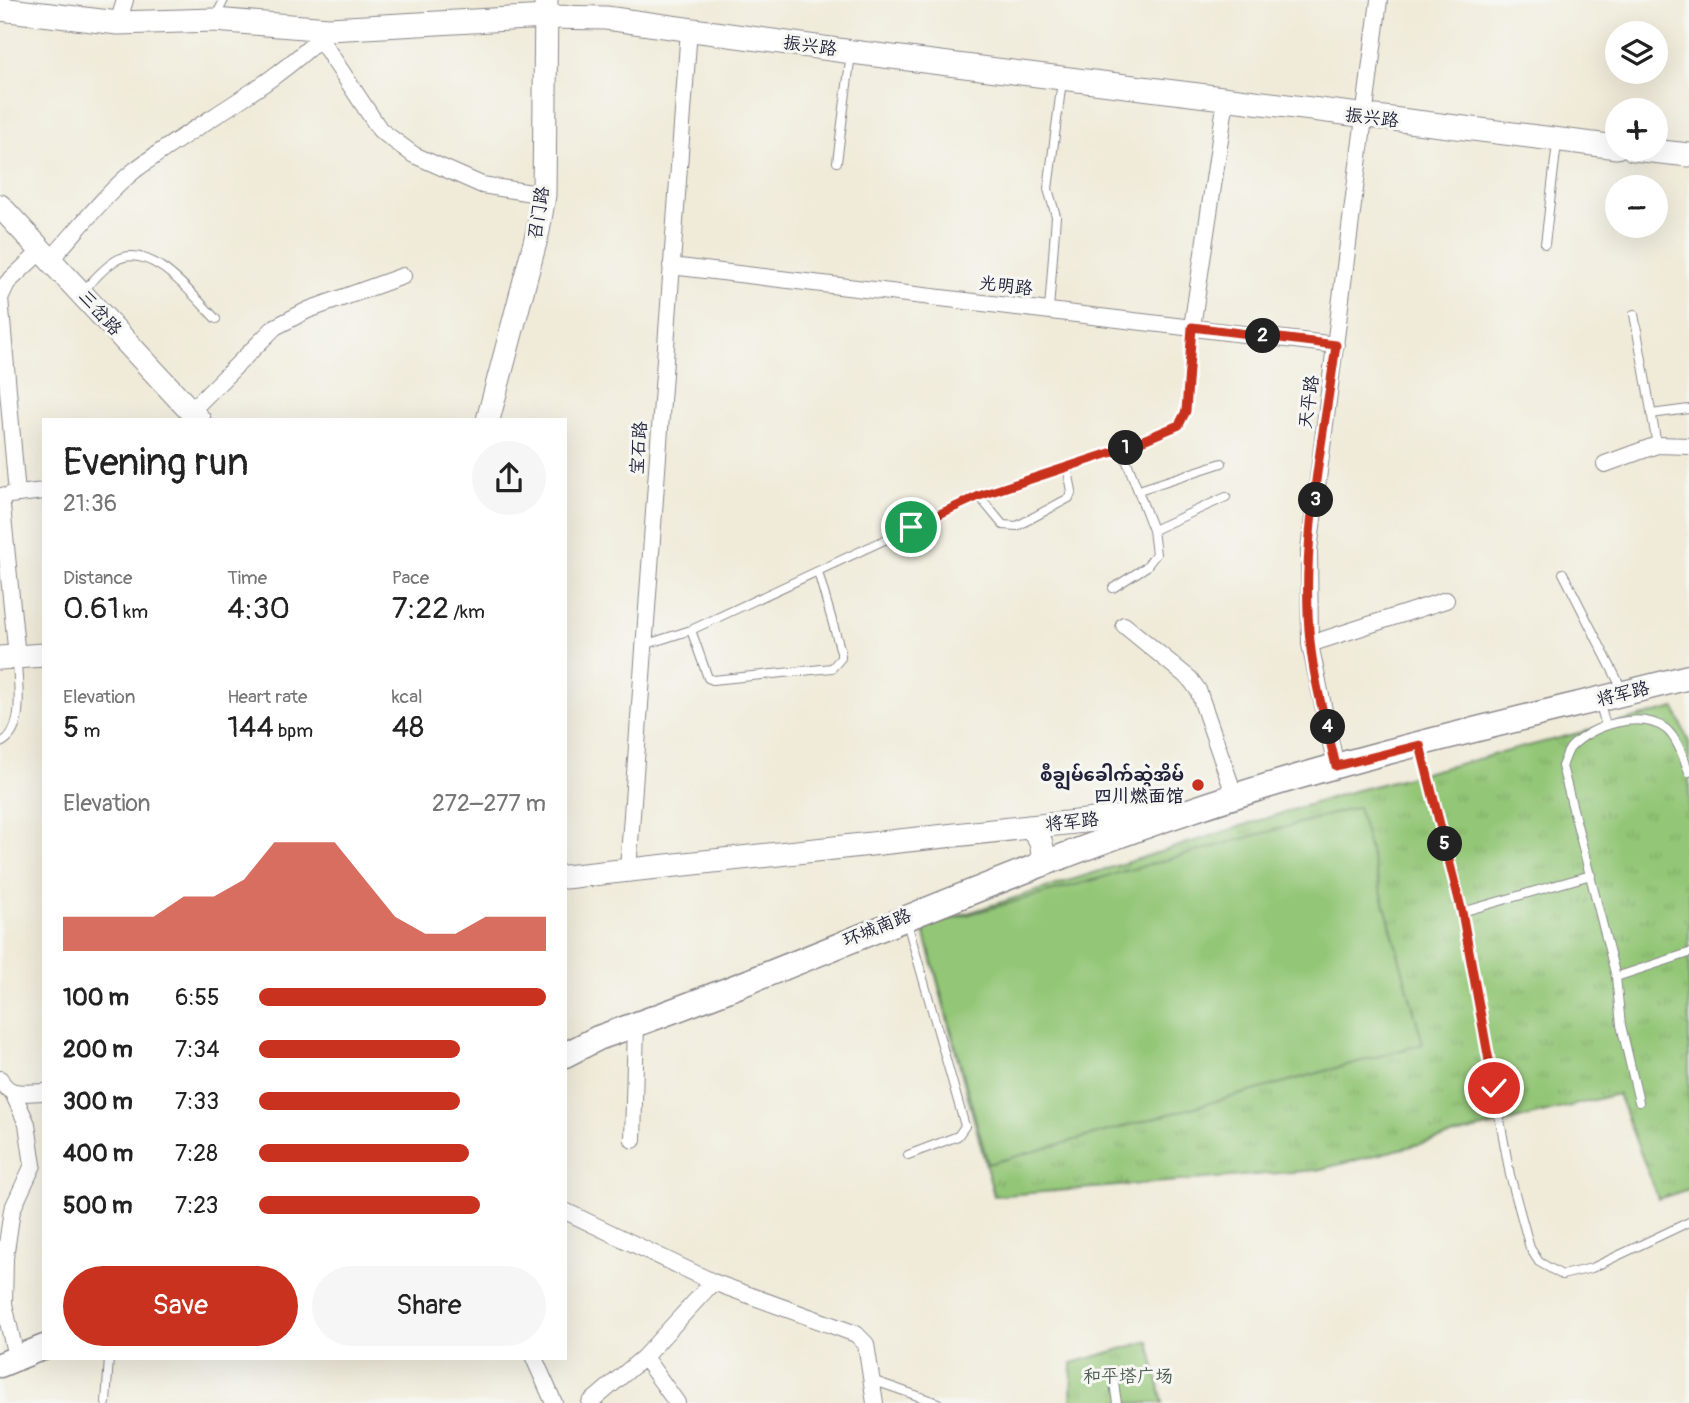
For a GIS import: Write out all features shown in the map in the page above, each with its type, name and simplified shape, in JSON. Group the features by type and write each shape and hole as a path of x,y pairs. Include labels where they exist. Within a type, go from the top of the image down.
{"main road":[{"name":"振兴路","path":"0,9 118,23 219,10 325,34 546,8 852,52 1605,146"},
{"name":"召门路","path":"489,418 538,231 544,195 546,8"},
{"path":"1668,153 1689,155"},
{"name":"三岔路","path":"0,206 196,415"},
{"path":"8,657 42,654"},
{"name":"将军路","path":"567,877 1192,810 1336,766 1689,677"},
{"name":"环城南路","path":"567,1054 598,1038 906,917 1192,810"},
{"path":"1028,827 1038,834 1041,841 1042,865"},
{"path":"8,1361 42,1348"}],"street":[{"path":"118,23 125,0"},
{"name":"天平路","path":"1336,766 1310,644 1309,550 1380,0"},
{"name":"宝石路","path":"628,870 689,29"},
{"path":"18,494 0,298 4,285 46,255 132,173 259,90 325,34 380,130 414,155 482,185 544,195"},
{"path":"1192,327 1226,99"},
{"name":"光明路","path":"671,266 1336,345"},
{"path":"196,415 275,327 308,310 403,276"},
{"path":"1605,464 1657,445 1689,446"},
{"path":"8,657 0,496 42,491"},
{"path":"1310,644 1446,600"},
{"path":"1124,625 1190,679 1198,690 1235,797"},
{"path":"633,1140 636,1024"},
{"path":"5,1088 42,1091"},
{"path":"5,1088 27,1124 33,1165 12,1210 5,1258 4,1304 8,1361"},
{"path":"567,1212 713,1282 856,1334 866,1344 875,1403"},
{"path":"590,1403 644,1357 713,1282"},
{"path":"644,1357 677,1403"},
{"path":"535,1360 554,1403"}],"lane":[{"path":"837,162 852,52"},
{"path":"1049,310 1056,216 1048,189 1062,78"},
{"path":"1545,244 1557,140"},
{"path":"81,293 113,261 136,256 167,270 216,319"},
{"path":"1634,314 1657,445"},
{"path":"644,645 691,631 979,496 1122,449 1179,425 1186,411 1192,327"},
{"path":"1651,414 1689,409"},
{"path":"1113,588 1146,567 1156,554 1153,530 1122,449"},
{"path":"1139,490 1222,463"},
{"path":"979,496 1003,525 1017,526 1069,498 1072,491 1067,466"},
{"path":"1153,530 1226,497"},
{"path":"691,631 708,678 713,680 832,668 841,658 841,652 818,572"},
{"path":"1563,573 1624,693"},
{"path":"0,743 13,732 17,719 8,657"},
{"path":"1599,700 1606,726"},
{"path":"1639,1102 1620,1025 1616,977 1562,766 1570,748 1606,726 1629,721 1657,723 1670,732 1689,772"},
{"path":"1420,745 1462,912 1510,1175 1530,1248 1539,1262 1562,1275 1592,1268 1689,1222"},
{"path":"1462,912 1591,875"},
{"path":"906,917 965,1126 958,1136 908,1155"},
{"path":"1616,977 1689,953"},
{"path":"106,1403 109,1360"},
{"path":"872,1380 938,1403"},
{"path":"1114,1383 1117,1403"}],"green space":[{"path":"1675,708 1689,743 1689,1189 1658,1199 1618,1094 1317,1170 994,1196 923,927 1346,793"},
{"path":"1358,807 1423,1044 988,1164 923,927"},
{"name":"和平塔广场","path":"1149,1341 1163,1403 1071,1403 1072,1363"}],"place":[{"name":"စီချွမ်ခေါက်ဆွဲအိမ် 四川燃面馆","path":"1198,785"}],"route":[{"path":"911,527 979,496 1122,449 1179,425 1186,411 1192,327 1336,345 1309,550 1307,598 1310,644 1336,766 1420,745 1462,912 1494,1088"}]}
